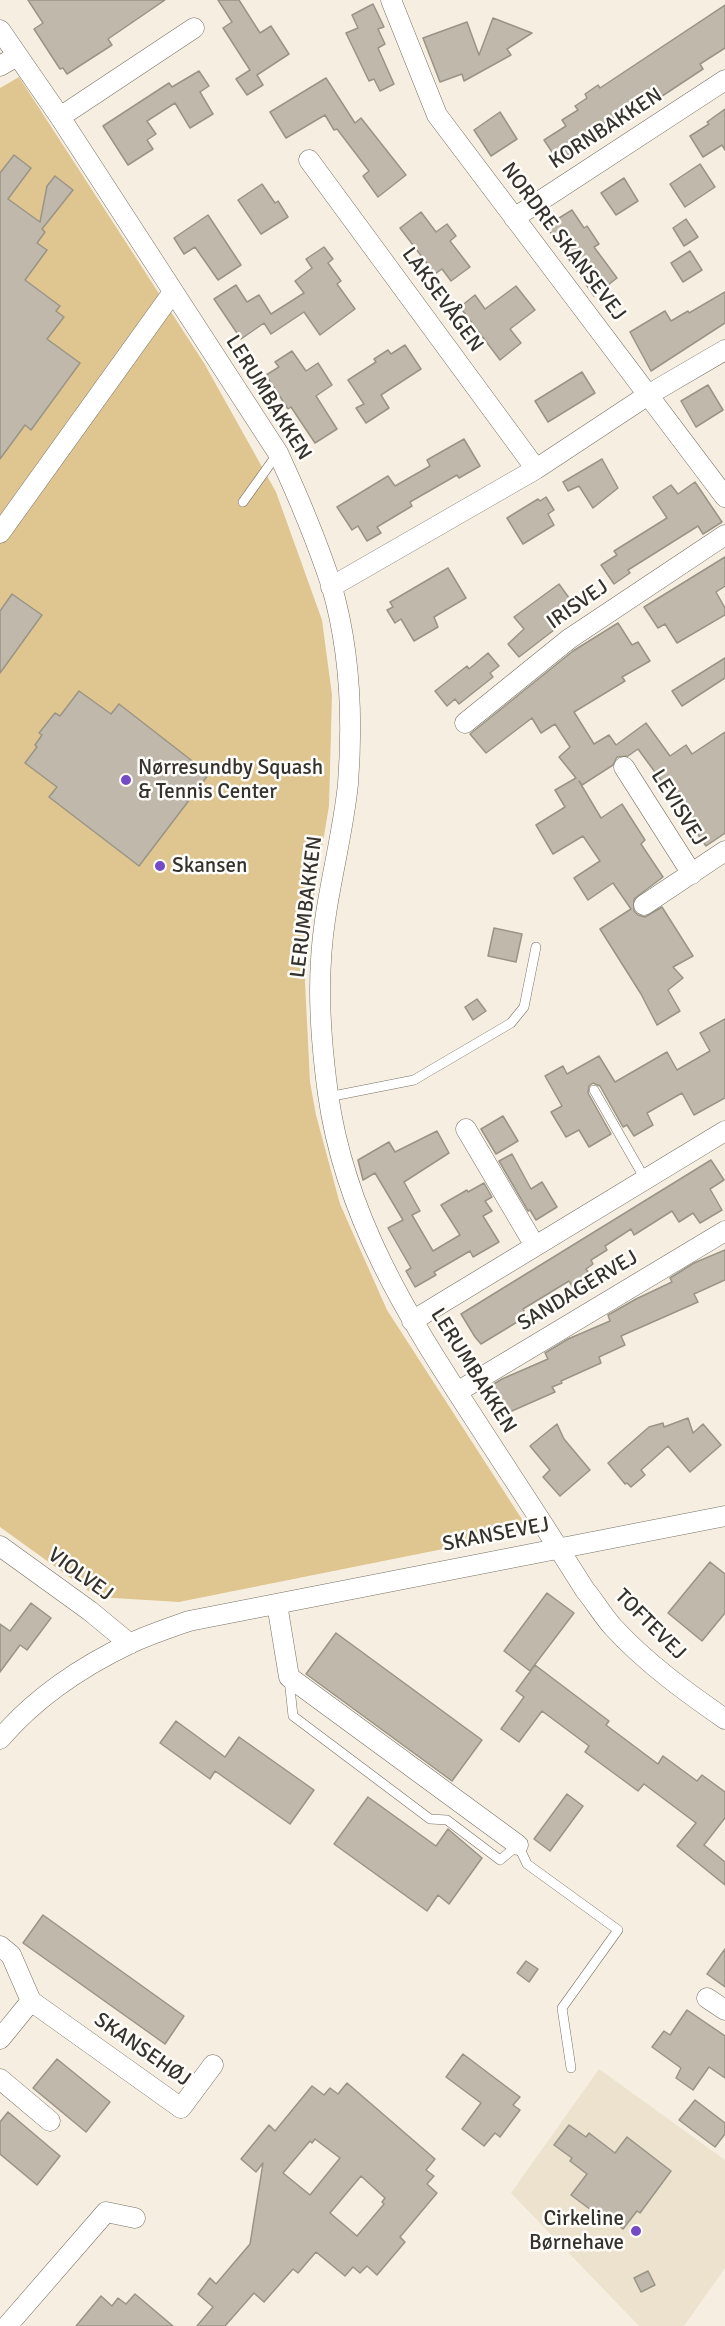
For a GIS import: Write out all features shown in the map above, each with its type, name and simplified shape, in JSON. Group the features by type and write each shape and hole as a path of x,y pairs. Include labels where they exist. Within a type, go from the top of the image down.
{"street":[{"name":"NORDRE SKANSEVEJ","path":"391,0 437,116 725,497"},
{"path":"60,117 194,28"},
{"name":"LERUMBAKKEN","path":"0,30 60,117 278,453 306,513 331,586 346,652 351,718 348,786 321,958 321,1029 328,1097 345,1176 376,1254 412,1321 558,1547"},
{"path":"0,66 17,57"},
{"name":"KORNBAKKEN","path":"514,218 725,80"},
{"name":"LAKSEVÅGEN","path":"309,160 536,469"},
{"path":"0,533 173,292"},
{"path":"331,586 536,469 648,395 725,350"},
{"name":"IRISVEJ","path":"465,723 569,639 725,535"},
{"name":"LEVISVEJ","path":"624,767 692,874"},
{"path":"644,905 725,851"},
{"path":"466,1129 535,1246"},
{"path":"412,1321 725,1131"},
{"name":"SANDAGERVEJ","path":"457,1392 725,1231"},
{"name":"SKANSEVEJ","path":"0,1738 18,1718 69,1678 130,1644 189,1621 725,1516"},
{"name":"VIOLVEJ","path":"0,1546 90,1611 130,1644"},
{"name":"TOFTEVEJ","path":"558,1547 585,1590 613,1627 681,1689 725,1719"},
{"path":"277,1604 289,1677 518,1845"},
{"name":"SKANSEHØJ","path":"0,1946 10,1955 31,2001 181,2108 213,2065"},
{"path":"707,1998 725,2010"},
{"path":"0,2039 31,2001"},
{"path":"0,2079 50,2121"},
{"path":"7,2326 106,2212 135,2218"}],"lane":[{"path":"243,502 278,453"},
{"path":"328,1097 414,1080 511,1023 524,1007 536,947"},
{"path":"594,1090 645,1179"},
{"path":"289,1677 293,1716 430,1819 447,1820 500,1860 518,1845 527,1864 618,1930 562,2008 571,2068"}],"shaded area":[{"name":"Skansen","path":"19,77 204,363 276,492 322,620 332,695 329,806 309,925 305,982 310,1082 316,1115 340,1204 387,1310 525,1524 523,1533 179,1602 97,1597 0,1527 0,88"},
{"name":"Cirkeline Børnehave","path":"599,2069 725,2160 725,2268 684,2326 639,2326 511,2193"}],"building":[{"path":"28,0 165,0 108,39 112,45 67,74 63,68 60,69 34,29 43,23"},
{"path":"218,0 239,0 260,33 271,26 289,54 257,75 263,85 247,95 236,79 250,70 223,28 232,22"},
{"path":"373,4 384,27 378,29 385,44 378,48 394,84 380,91 374,79 369,81 346,33 358,28 352,15"},
{"path":"725,5 725,48 700,64 703,69 641,110 636,103 577,141 581,146 558,161 544,140 566,126 562,120 578,110 575,106 587,98 585,94 598,85 600,88"},
{"path":"493,18 532,33 507,49 511,55 464,81 462,74 440,82 423,38 467,22 479,55"},
{"path":"199,71 209,86 200,92 213,114 190,128 175,103 147,121 156,134 147,140 153,149 128,165 103,126 169,83 172,87"},
{"path":"326,78 355,123 361,118 406,175 378,197 363,176 369,171 337,129 334,130 325,115 286,138 270,112"},
{"path":"725,109 725,150 722,145 703,157 690,136 709,124 707,122"},
{"path":"500,112 517,139 491,156 474,130"},
{"path":"14,155 31,168 8,199 40,222 47,186 55,176 73,190 42,229 45,232 37,243 47,250 25,280 60,306 56,311 64,317 47,339 80,363 31,430 25,425 0,459 0,173"},
{"path":"700,164 715,187 685,207 670,184"},
{"path":"624,178 638,201 616,215 601,193"},
{"path":"262,184 275,203 278,201 288,217 261,234 238,200"},
{"path":"572,210 599,244 594,247 617,278 594,296 546,226"},
{"path":"421,212 436,232 447,224 456,236 450,241 470,267 451,281 442,269 435,274 400,228"},
{"path":"208,215 241,265 218,280 195,247 184,254 174,238"},
{"path":"686,219 698,237 684,246 673,228"},
{"path":"324,247 333,259 328,263 341,281 337,284 355,309 320,335 304,312 271,334 264,323 241,339 214,299 236,285 247,302 259,295 271,314 304,293 295,281 312,268 306,259"},
{"path":"690,251 702,270 683,282 671,263"},
{"path":"516,286 535,310 510,329 521,343 500,360 460,307 475,295 485,309"},
{"path":"725,292 725,323 651,371 630,332 665,311 671,321"},
{"path":"405,345 421,369 381,395 389,408 366,423 356,408 364,404 348,380 376,362 374,359 388,350 391,354"},
{"path":"292,351 306,371 318,363 332,385 316,396 337,429 315,443 291,407 288,409 266,375 279,367 275,362"},
{"path":"582,372 595,393 548,422 535,401"},
{"path":"708,385 723,410 696,427 681,401"},
{"path":"464,439 480,466 459,478 457,475 410,502 412,506 377,527 381,533 367,541 358,526 352,530 337,507 388,476 395,486 430,466 427,460"},
{"path":"602,459 618,488 593,508 579,486 568,491 563,482"},
{"path":"695,482 722,522 703,534 698,526 628,570 630,573 614,584 601,565 617,555 614,551 667,518 653,497 671,485 678,494"},
{"path":"546,497 554,510 548,514 554,525 523,544 507,518 538,499 540,501"},
{"path":"725,557 725,586 716,592 725,608 725,615 677,643 665,624 658,628 644,607"},
{"path":"448,568 466,598 434,617 438,627 414,641 401,619 395,623 387,610 393,607 390,602"},
{"path":"559,584 572,602 546,620 554,630 519,657 508,644 524,629 514,617"},
{"path":"12,594 42,615 0,673 0,611"},
{"path":"618,623 632,645 638,642 650,661 622,677 625,681 574,712 594,744 609,735 616,745 646,723 670,756 686,745 692,754 725,732 725,833 706,846 638,749 628,756 617,757 613,765 582,785 579,781 601,818 622,804 645,840 641,844 663,877 634,899 634,911 645,917 662,907 693,956 673,967 683,978 668,990 680,1011 657,1025 641,994 600,929 631,909 613,883 588,900 574,878 600,861 583,836 553,854 536,825 565,807 555,790 576,778 559,757 570,747 555,724 541,733 532,718 486,753 470,734 573,651"},
{"path":"488,653 499,666 490,673 493,677 459,704 455,699 447,706 435,691 467,666 469,669"},
{"path":"725,658 725,678 682,706 672,691"},
{"name":"Nørresundby Squash & Tennis Center","path":"79,691 111,714 119,704 209,774 139,866 49,797 57,787 25,763 37,747 35,745 42,735 39,733 55,713 60,716"},
{"path":"494,928 522,934 516,962 488,956"},
{"path":"477,999 486,1011 473,1020 465,1007"},
{"path":"725,1019 725,1098 694,1115 682,1093 647,1113 653,1125 634,1136 627,1125 623,1127 600,1086 593,1083 589,1086 588,1093 611,1134 589,1147 579,1130 566,1137 551,1112 562,1106 545,1076 563,1066 567,1074 599,1056 615,1082 667,1052 677,1070 710,1051 700,1033"},
{"path":"503,1116 518,1141 496,1154 481,1129"},
{"path":"437,1131 449,1153 404,1182 420,1211 412,1215 433,1251 460,1235 441,1205 484,1183 492,1197 485,1201 492,1211 483,1216 499,1242 473,1257 470,1251 434,1272 436,1275 415,1287 406,1271 411,1268 388,1228 403,1220 375,1173 363,1180 358,1160 389,1142 395,1152"},
{"path":"512,1154 531,1189 542,1182 557,1207 536,1220 530,1210 528,1211 499,1161"},
{"path":"711,1160 724,1180 710,1189 722,1210 700,1223 693,1213 679,1222 672,1211 634,1235 631,1229 605,1246 607,1250 591,1260 593,1264 586,1269 593,1279 574,1290 569,1281 523,1309 527,1316 481,1344 475,1337 461,1314"},
{"path":"725,1250 725,1280 694,1294 698,1302 621,1336 625,1345 599,1357 601,1363 552,1387 555,1392 496,1418 492,1413 482,1391 502,1379 548,1359 545,1353 568,1339 610,1321 608,1315 672,1282 670,1278 694,1263"},
{"path":"688,1418 693,1433 703,1424 721,1445 690,1472 668,1446 641,1470 645,1475 631,1487 625,1484 608,1463 649,1427 663,1423 664,1427"},
{"path":"557,1424 564,1439 590,1470 560,1496 543,1477 550,1470 530,1446"},
{"path":"710,1562 725,1574 725,1613 702,1641 668,1613"},
{"path":"547,1593 574,1613 530,1671 504,1651"},
{"path":"31,1603 51,1618 27,1650 20,1645 0,1672 0,1624 10,1631"},
{"path":"336,1633 482,1740 452,1781 306,1674"},
{"path":"535,1665 609,1721 606,1725 658,1764 663,1756 697,1781 702,1775 725,1792 725,1818 704,1845 725,1862 725,1885 677,1846 696,1823 644,1784 638,1791 585,1752 589,1746 542,1711 519,1742 501,1729 524,1697 516,1691"},
{"path":"176,1721 225,1757 239,1737 314,1790 290,1824 215,1771 210,1779 160,1743"},
{"path":"567,1794 583,1806 550,1851 534,1839"},
{"path":"368,1797 436,1846 448,1829 482,1858 449,1904 438,1895 427,1911 334,1844"},
{"path":"43,1915 184,2016 165,2044 23,1943"},
{"path":"725,1949 725,1987 707,1974"},
{"path":"526,1961 538,1969 529,1982 517,1973"},
{"path":"687,2010 725,2036 725,2078 709,2067 693,2090 676,2078 681,2068 652,2047 664,2031 670,2035"},
{"path":"463,2054 520,2097 513,2105 520,2110 500,2137 495,2133 484,2146 462,2129 481,2103 446,2077"},
{"path":"57,2059 110,2102 86,2132 33,2088"},
{"path":"347,2083 435,2159 426,2170 434,2176 427,2184 437,2193 400,2237 405,2242 377,2275 367,2266 360,2273 353,2267 345,2276 316,2252 298,2273 293,2269 264,2302 254,2293 225,2326 197,2326 213,2307 198,2294 210,2278 216,2284 250,2244 263,2163 256,2172 241,2159 269,2125 275,2131 312,2086 324,2095 330,2088 338,2094","holes":["315,2139 340,2158 310,2195 283,2173 310,2141 312,2143","361,2176 385,2198 382,2202 384,2204 357,2236 330,2213"]},
{"path":"695,2100 725,2123 725,2134 715,2147 679,2120"},
{"path":"8,2112 60,2156 37,2185 0,2154 0,2122"},
{"path":"569,2125 586,2137 589,2133 615,2153 627,2137 671,2171 640,2213 637,2211 623,2229 598,2210 595,2213 571,2195 587,2174 570,2161 572,2158 554,2145"},
{"path":"648,2271 655,2285 641,2292 634,2278"},
{"path":"135,2294 173,2326 76,2326 101,2296 112,2306 118,2298 126,2304"}],"place":[{"name":"Nørresundby Squash & Tennis Center","path":"126,780"},
{"name":"Skansen","path":"160,866"},
{"name":"Cirkeline Børnehave","path":"636,2231"}]}
